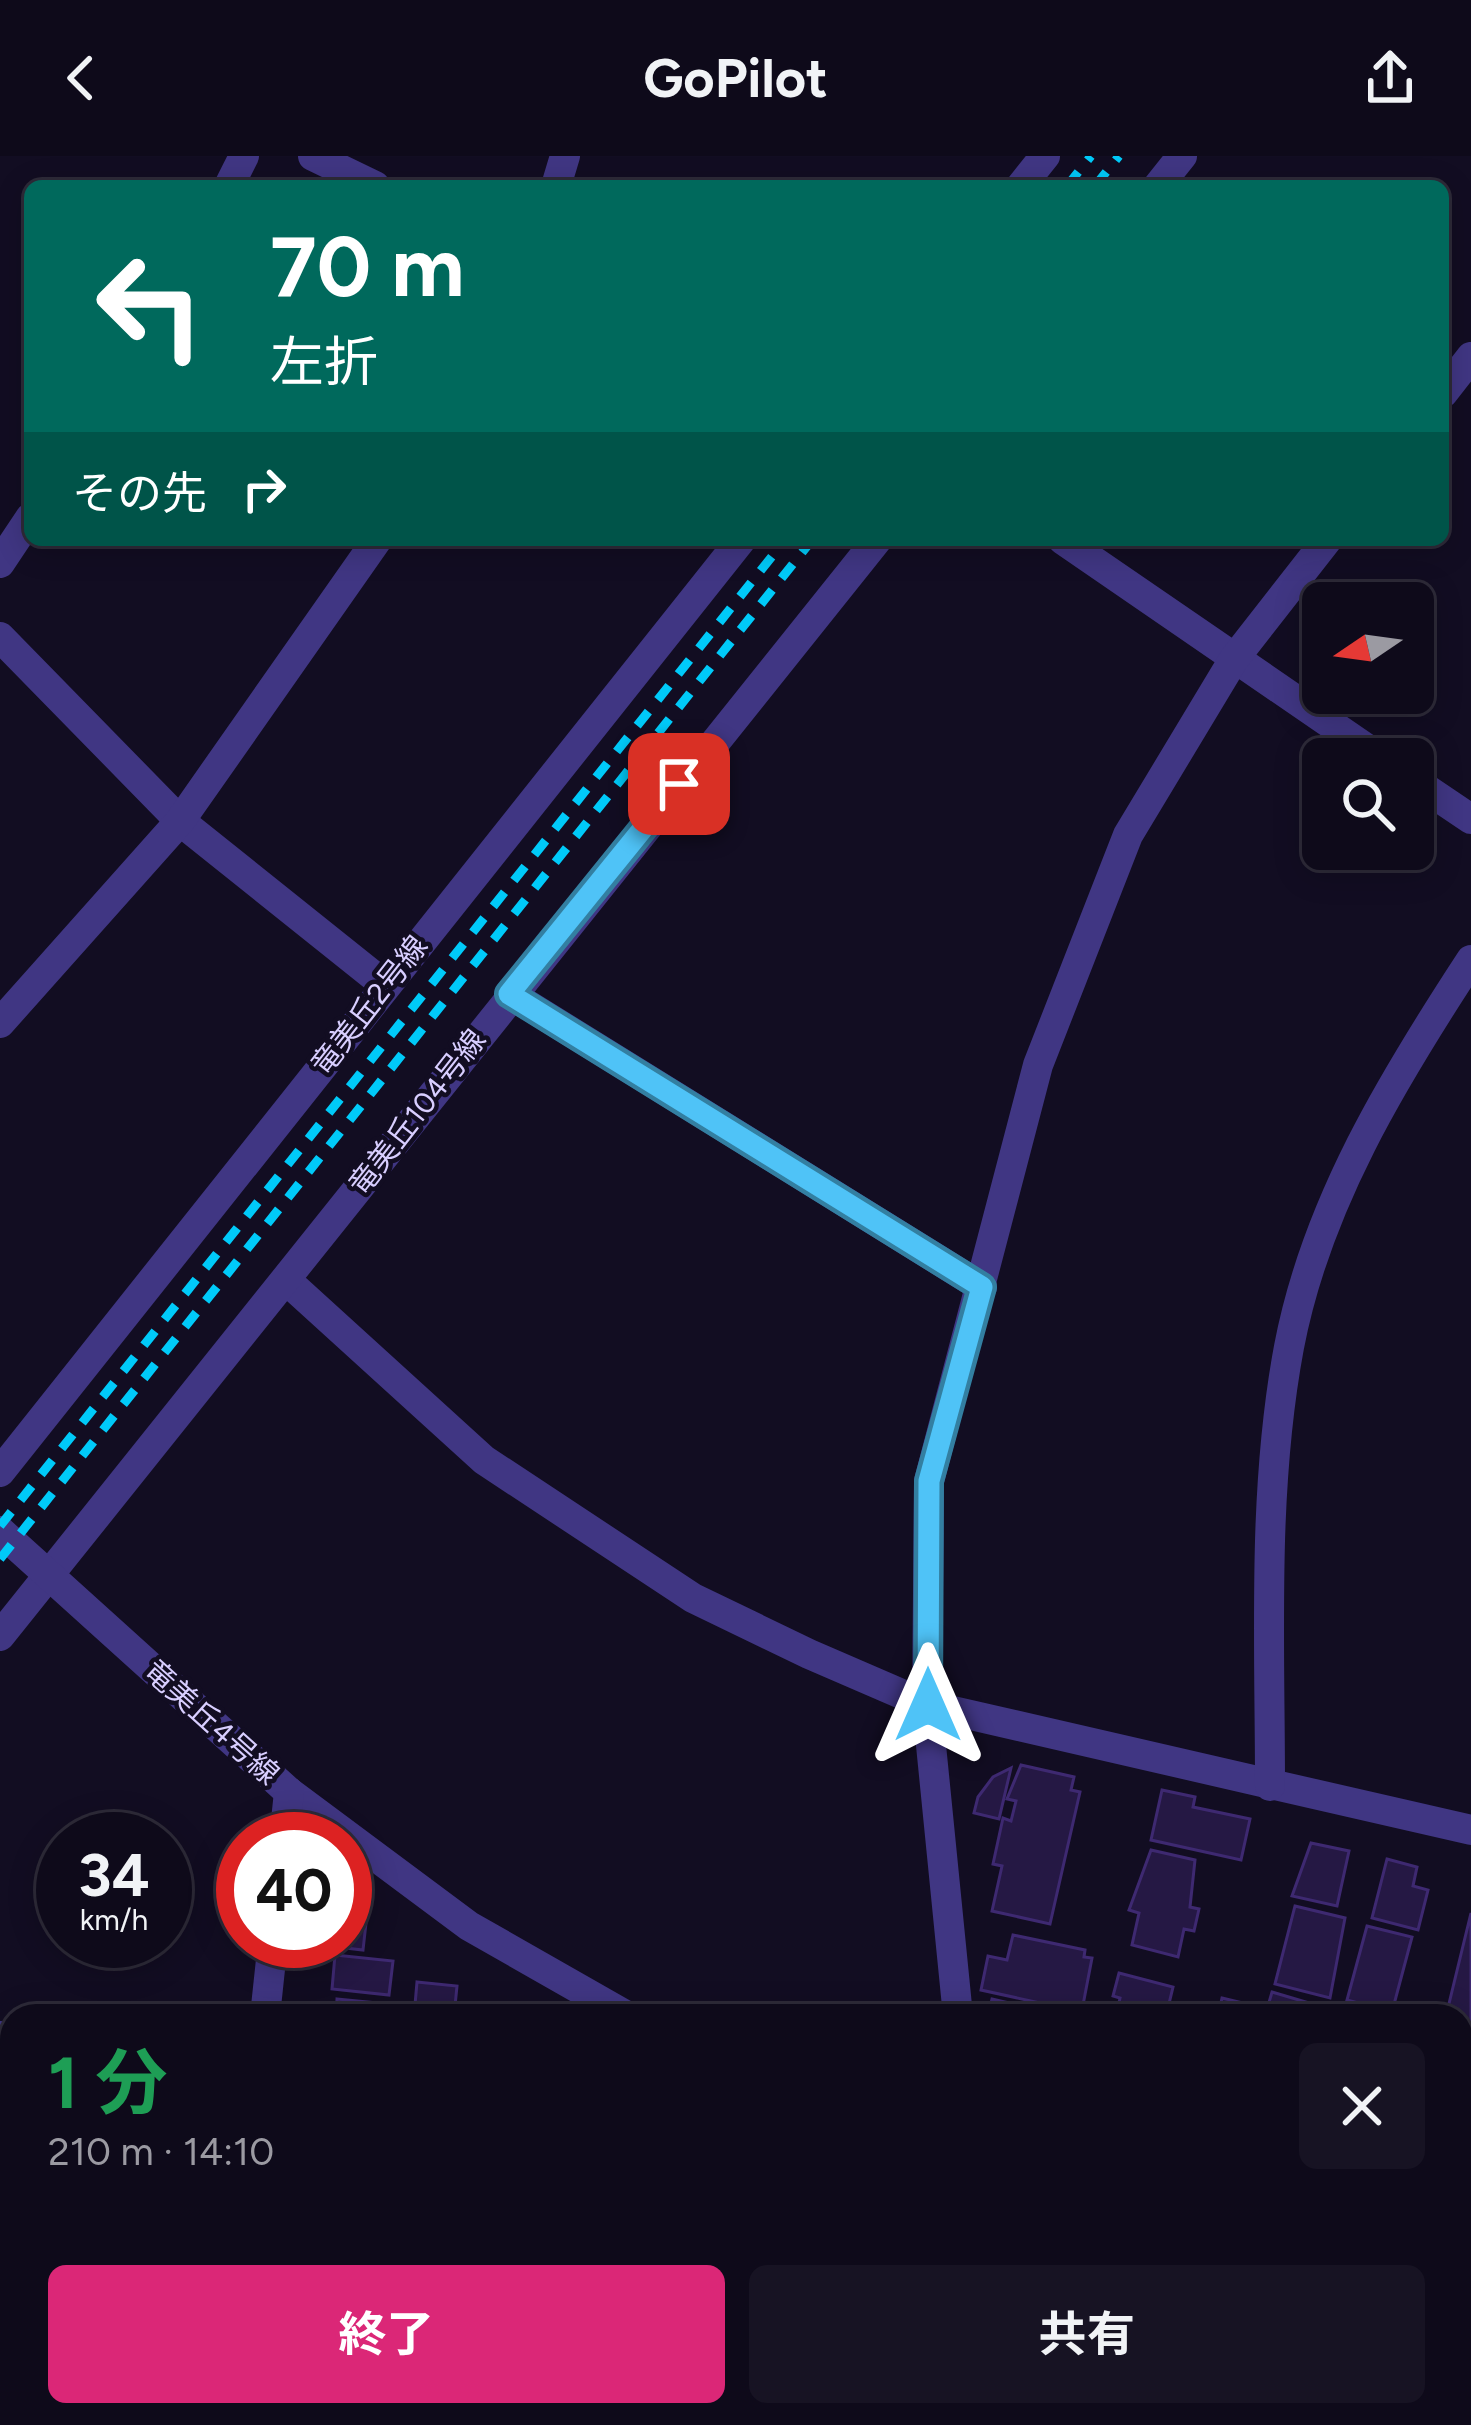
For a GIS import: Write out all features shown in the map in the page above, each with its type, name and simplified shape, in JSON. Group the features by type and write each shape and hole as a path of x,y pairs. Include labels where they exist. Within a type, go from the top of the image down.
{"street":[{"path":"313,156 363,180"},
{"path":"1163,180 1182,156"},
{"path":"1449,385 1471,357"},
{"path":"0,563 24,527"},
{"path":"0,1023 180,821 373,546"},
{"name":"竜美丘2号線","path":"0,1472 736,546"},
{"name":"竜美丘104号線","path":"0,1636 509,994 872,546"},
{"path":"1072,546 1351,738"},
{"path":"957,2004 928,1705 929,1481 1038,1065 1120,856 1234,659 1322,546"},
{"path":"0,637 180,821 385,986"},
{"path":"1434,794 1471,819"},
{"path":"1270,1786 1270,1499 1289,1345 1326,1222 1381,1104 1471,960"},
{"path":"509,994 982,1287"},
{"path":"286,1280 484,1460 693,1598 928,1705 1471,1830"},
{"name":"竜美丘4号線","path":"0,1531 289,1792 469,1926 606,2004"},
{"path":"287,1812 289,1792"},
{"path":"266,2004 270,1968"}],"building":[{"path":"1021,1765 1074,1777 1071,1790 1080,1792 1050,1924 992,1911 1002,1866 993,1864 1003,1818 1011,1821 1016,1801 1007,1799"},
{"path":"1011,1768 999,1819 974,1813 978,1797 993,1777"},
{"path":"1162,1790 1195,1797 1193,1807 1250,1819 1241,1860 1151,1840"},
{"path":"1311,1843 1349,1851 1337,1906 1292,1896"},
{"path":"1151,1850 1195,1860 1190,1907 1199,1909 1194,1931 1184,1929 1178,1957 1132,1945 1139,1913 1129,1910"},
{"path":"1387,1859 1417,1867 1413,1886 1428,1890 1418,1930 1372,1918"},
{"path":"1295,1906 1345,1918 1330,1998 1275,1984"},
{"path":"1471,1913 1471,2004 1449,2004"},
{"path":"1367,1926 1412,1937 1394,2004 1347,2000"},
{"path":"1013,1935 1085,1950 1084,1957 1092,1958 1083,2004 1045,2004 981,1990 988,1956 1007,1960"},
{"path":"372,1959 393,1961 389,1995 332,1989 334,1968 372,1968"},
{"path":"1119,1973 1173,1987 1169,2004 1119,2004 1120,1998 1113,1996"},
{"path":"417,1982 457,1986 455,2004 415,2004"},
{"path":"1272,1992 1313,2004 1268,2004"},
{"path":"337,1999 389,2004 337,2004"}],"railway":[{"path":"1072,180 1091,156"},
{"path":"1100,180 1119,156"},
{"path":"0,1526 780,546"},
{"path":"0,1559 807,546"}],"route":[{"path":"679,784 509,994 982,1287 929,1481 928,1705"}]}
